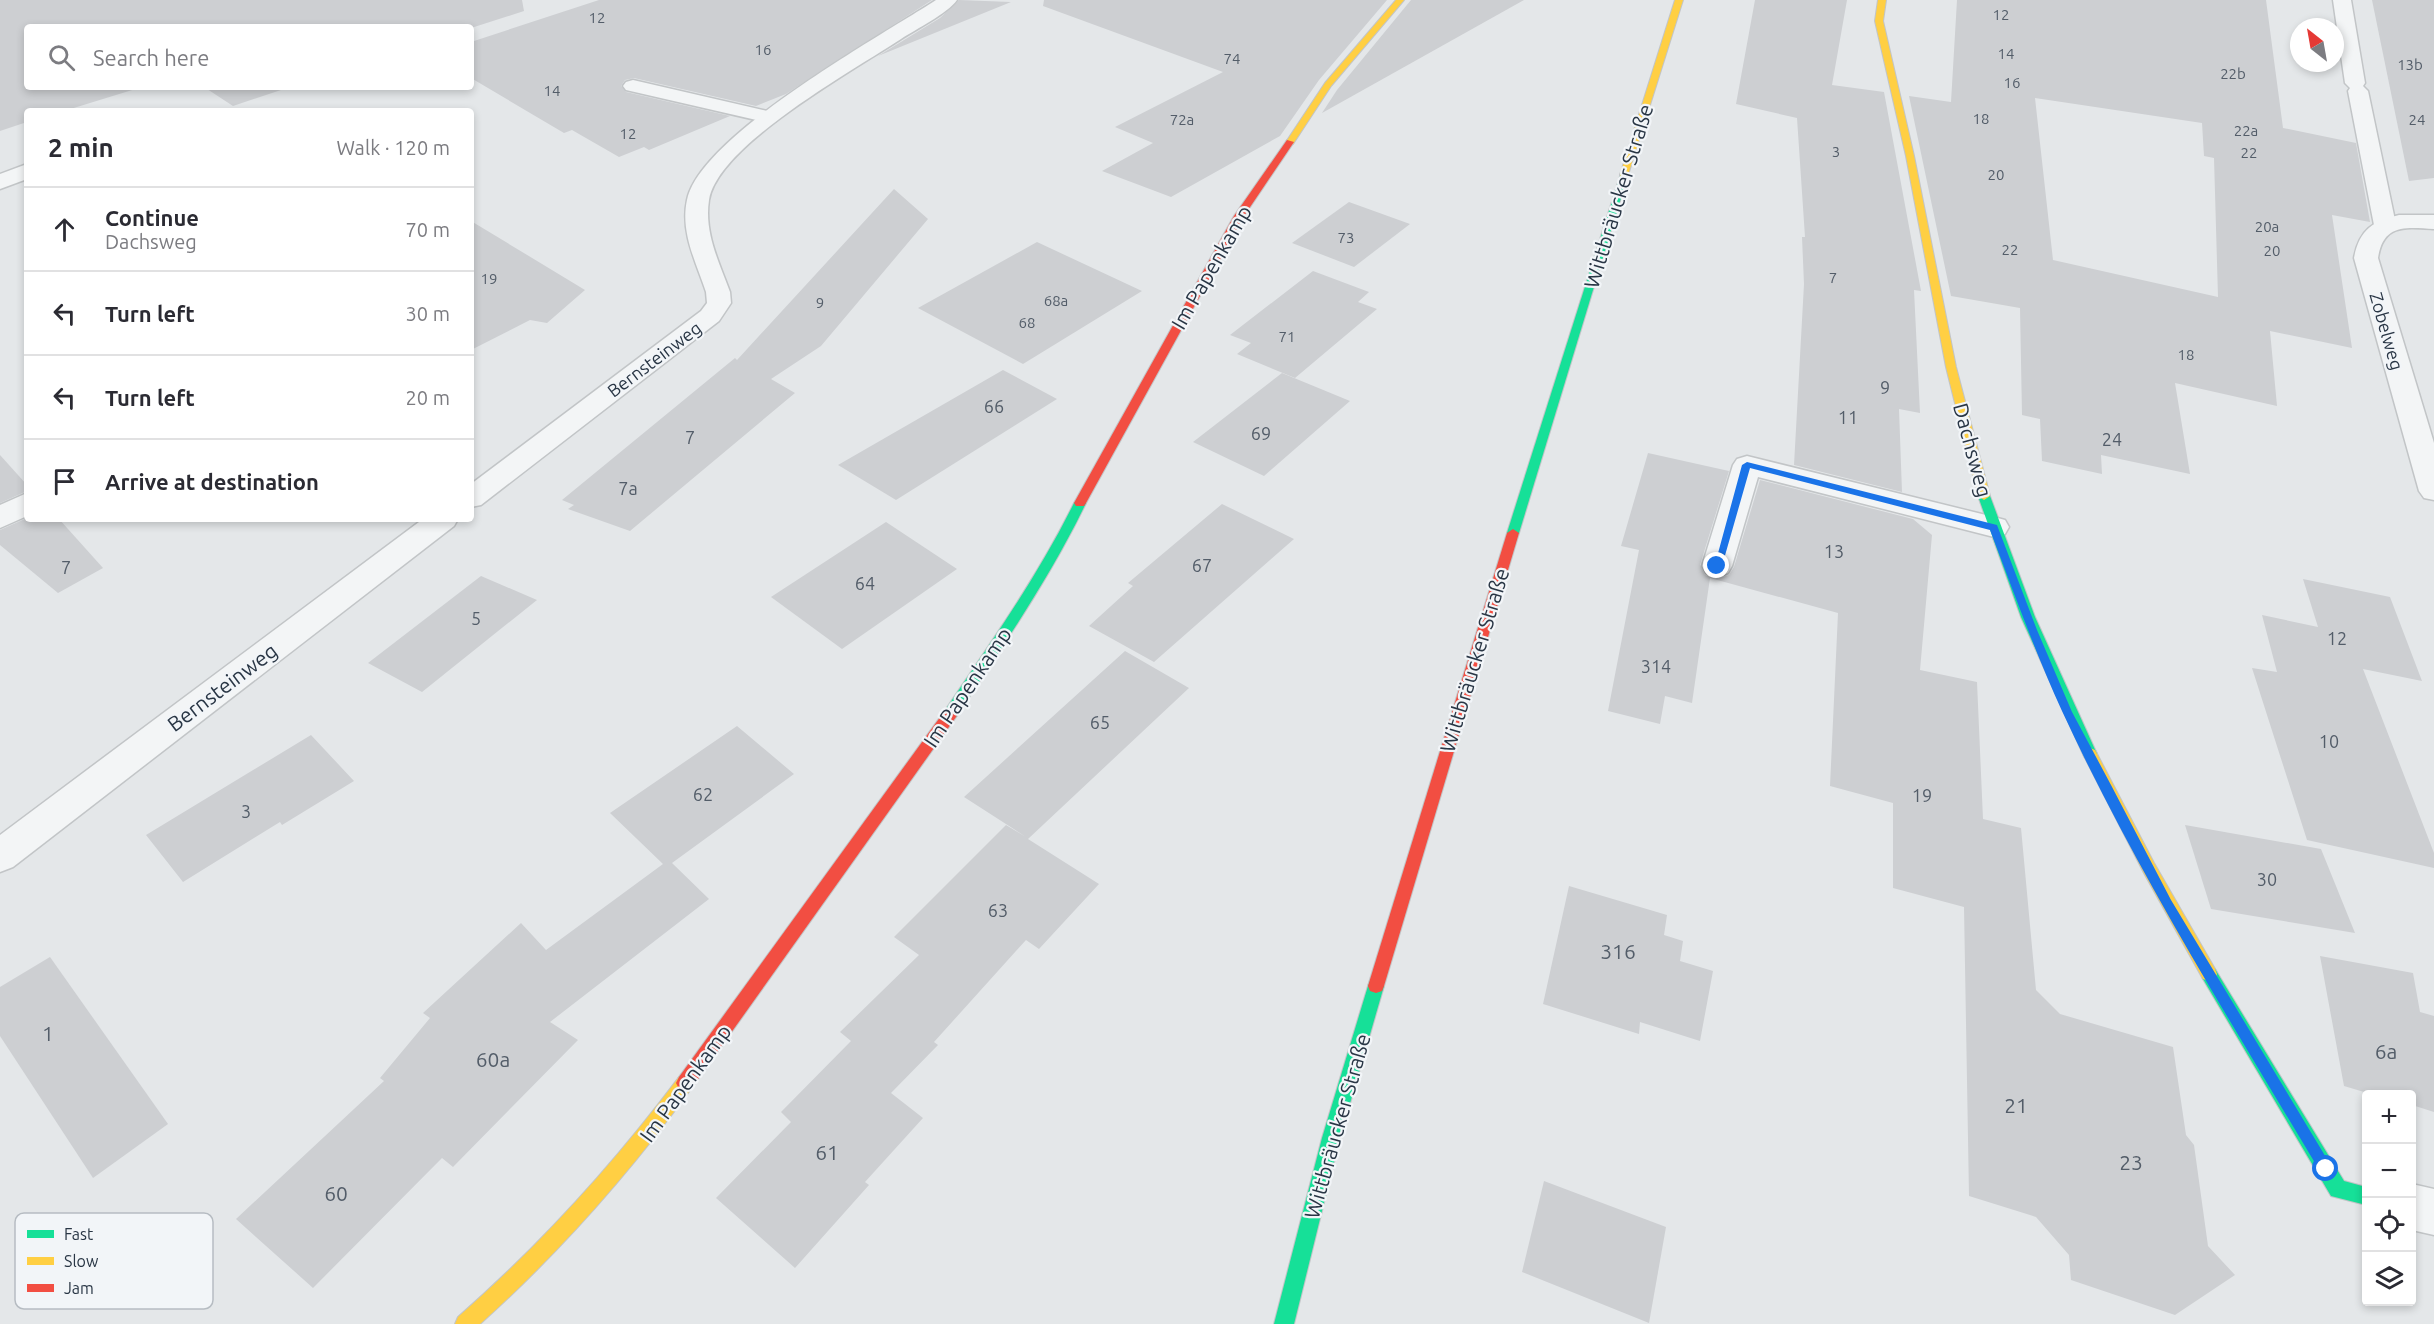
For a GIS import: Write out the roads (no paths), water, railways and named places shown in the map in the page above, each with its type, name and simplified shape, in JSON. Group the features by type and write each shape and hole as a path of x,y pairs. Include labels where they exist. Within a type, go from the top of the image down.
{"street":[{"name":"Bernsteinweg","path":"474,496 710,316 719,303 718,292 696,230 698,199 706,179 724,156 769,117 948,0"},
{"name":"Im Papenkamp","path":"465,1324 520,1276 585,1209 642,1143 869,830 961,699 1053,556 1152,371 1239,216 1328,85 1400,0"},
{"name":"Wittbräucker Straße","path":"1284,1324 1330,1138 1501,572 1679,0"},
{"name":"Dachsweg","path":"1882,0 1879,21 1918,195 1948,352 1972,452 1994,528 2032,630 2067,712 2167,904 2338,1189 2362,1195"},
{"path":"2342,0 2385,225 2434,222"},
{"path":"633,86 769,117"},
{"path":"0,182 24,172"},
{"name":"Zobelweg","path":"2385,225 2373,232 2367,242 2366,258 2434,491"},
{"path":"1717,566 1747,465 1994,528"},
{"path":"0,518 24,505"},
{"name":"Bernsteinweg","path":"0,855 439,522"},
{"path":"2416,1208 2434,1212"}]}
